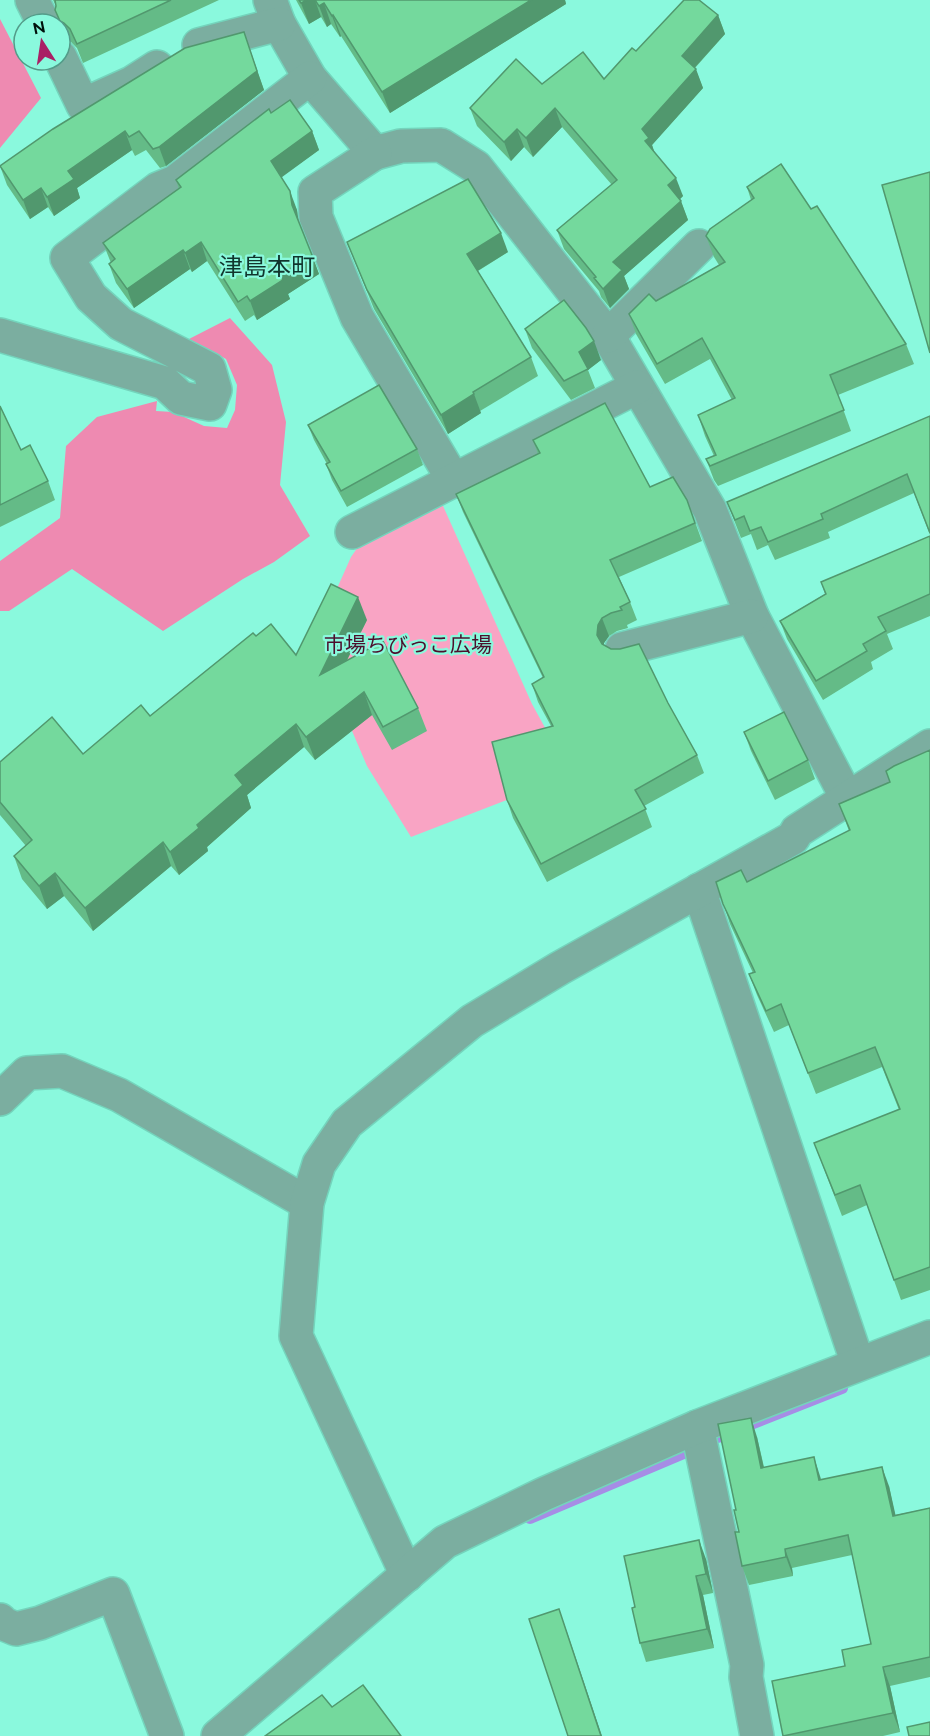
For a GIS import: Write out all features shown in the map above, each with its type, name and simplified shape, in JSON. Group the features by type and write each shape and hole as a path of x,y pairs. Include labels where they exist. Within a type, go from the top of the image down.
{"street":[{"path":"68,72 84,105 132,83 182,50 275,12 310,78 375,153"},
{"path":"0,335 165,383 181,398 210,404 215,390 209,369 121,324 91,297 66,258 158,189 175,182 310,78"},
{"path":"453,481 357,317 316,217 315,192 375,153 401,146 441,145 476,167 608,336 637,387 721,506 752,616 847,798"},
{"path":"608,336 699,246"},
{"path":"352,532 637,387"},
{"path":"622,650 752,616"},
{"path":"407,1575 296,1336 307,1203 319,1164 347,1123 471,1022 560,968 793,838 797,831 930,746"},
{"path":"699,890 858,1364"},
{"path":"0,1099 27,1073 62,1071 118,1095 307,1203"},
{"path":"218,1736 445,1542 544,1494 697,1427 930,1337"},
{"path":"697,1427 747,1665 746,1677 757,1736"},
{"path":"0,1620 16,1629 40,1623 113,1594 167,1736"}],"green space":[{"name":"市場ちびっこ広場","path":"439,497 532,704 571,775 411,837 367,766 338,698 307,656 351,557 365,537"}],"shaded area":[{"path":"0,19 12,42 12,72 28,72 41,98 0,148"},
{"path":"230,318 272,365 286,422 280,485 310,536 274,562 243,579 163,631 72,569 9,611 0,611 0,561 60,518 66,446 97,417 157,401 156,411 173,412 204,426 227,428 235,410 237,385 226,359 189,339"}],"building":[{"path":"55,0 171,0 77,44 72,33 72,12 56,12"},
{"path":"315,0 531,0 382,92 333,15 324,3 319,6"},
{"path":"684,0 699,0 718,15 682,56 696,69 642,129 649,138 645,141 676,178 668,185 681,201 613,262 622,270 603,289 594,278 596,277 557,230 617,180 555,108 526,138 517,129 504,142 470,108 516,59 542,84 583,52 604,79 632,48 636,51"},
{"path":"244,32 257,71 159,147 153,149 139,131 129,137 125,131 68,171 74,179 47,197 41,188 23,200 0,166 53,129 185,48"},
{"path":"290,100 312,131 271,161 290,191 292,205 312,255 280,275 283,280 250,301 247,296 238,302 201,242 185,253 183,250 127,289 109,264 115,259 103,243 181,187 176,180 269,109 271,113"},
{"path":"781,164 811,209 817,206 906,344 830,375 844,410 710,466 706,459 716,455 698,415 735,398 702,338 657,364 629,314 649,294 656,301 725,262 706,236 710,229 754,198 747,187"},
{"path":"930,172 930,353 882,185"},
{"path":"468,179 501,233 467,254 531,357 473,392 474,394 441,415 367,290 347,242"},
{"path":"564,300 594,341 579,352 588,369 564,381 525,329"},
{"path":"379,385 417,449 341,491 326,464 330,462 308,425"},
{"path":"605,403 650,487 673,477 687,500 695,523 610,560 630,602 620,607 622,610 602,618 598,625 597,635 602,644 611,649 639,644 697,755 635,790 646,809 541,864 507,800 492,742 553,726 532,684 544,677 456,494 540,453 533,440"},
{"path":"0,406 21,450 30,445 48,481 0,505"},
{"path":"930,416 930,533 907,474 821,514 823,519 768,542 761,527 750,531 744,516 735,520 727,502"},
{"path":"930,536 930,594 878,617 886,631 863,644 867,651 816,681 780,621 826,594 821,582"},
{"path":"331,584 358,597 320,675 383,641 418,708 383,727 364,692 306,737 296,724 235,775 243,785 197,825 199,828 170,852 163,842 85,908 55,873 39,886 14,856 32,840 0,802 0,762 52,717 83,754 141,705 150,716 253,633 256,636 271,624 296,655"},
{"path":"784,712 808,760 768,781 744,732"},
{"path":"930,750 930,1267 894,1280 860,1185 835,1195 814,1143 900,1109 875,1047 808,1073 781,1004 766,1011 749,974 755,972 723,904 716,882 741,870 747,882 850,830 839,804 890,782 886,771"},
{"path":"751,1418 761,1468 814,1457 819,1480 882,1467 893,1516 930,1508 930,1657 883,1667 893,1713 783,1736 772,1681 845,1666 842,1650 871,1644 848,1535 785,1549 786,1557 742,1566 735,1532 739,1532 734,1510 736,1510 718,1424"},
{"path":"699,1540 706,1574 696,1576 707,1629 640,1643 624,1556"},
{"path":"559,1609 601,1736 568,1736 529,1619"},
{"path":"363,1685 401,1736 265,1736 322,1695 332,1707"},
{"path":"930,1722 930,1736 909,1736 907,1727"}],"waterway":[{"path":"718,1437 842,1388"},
{"path":"530,1518 686,1452"}],"district":[{"name":"津島本町","path":"267,267"}]}
